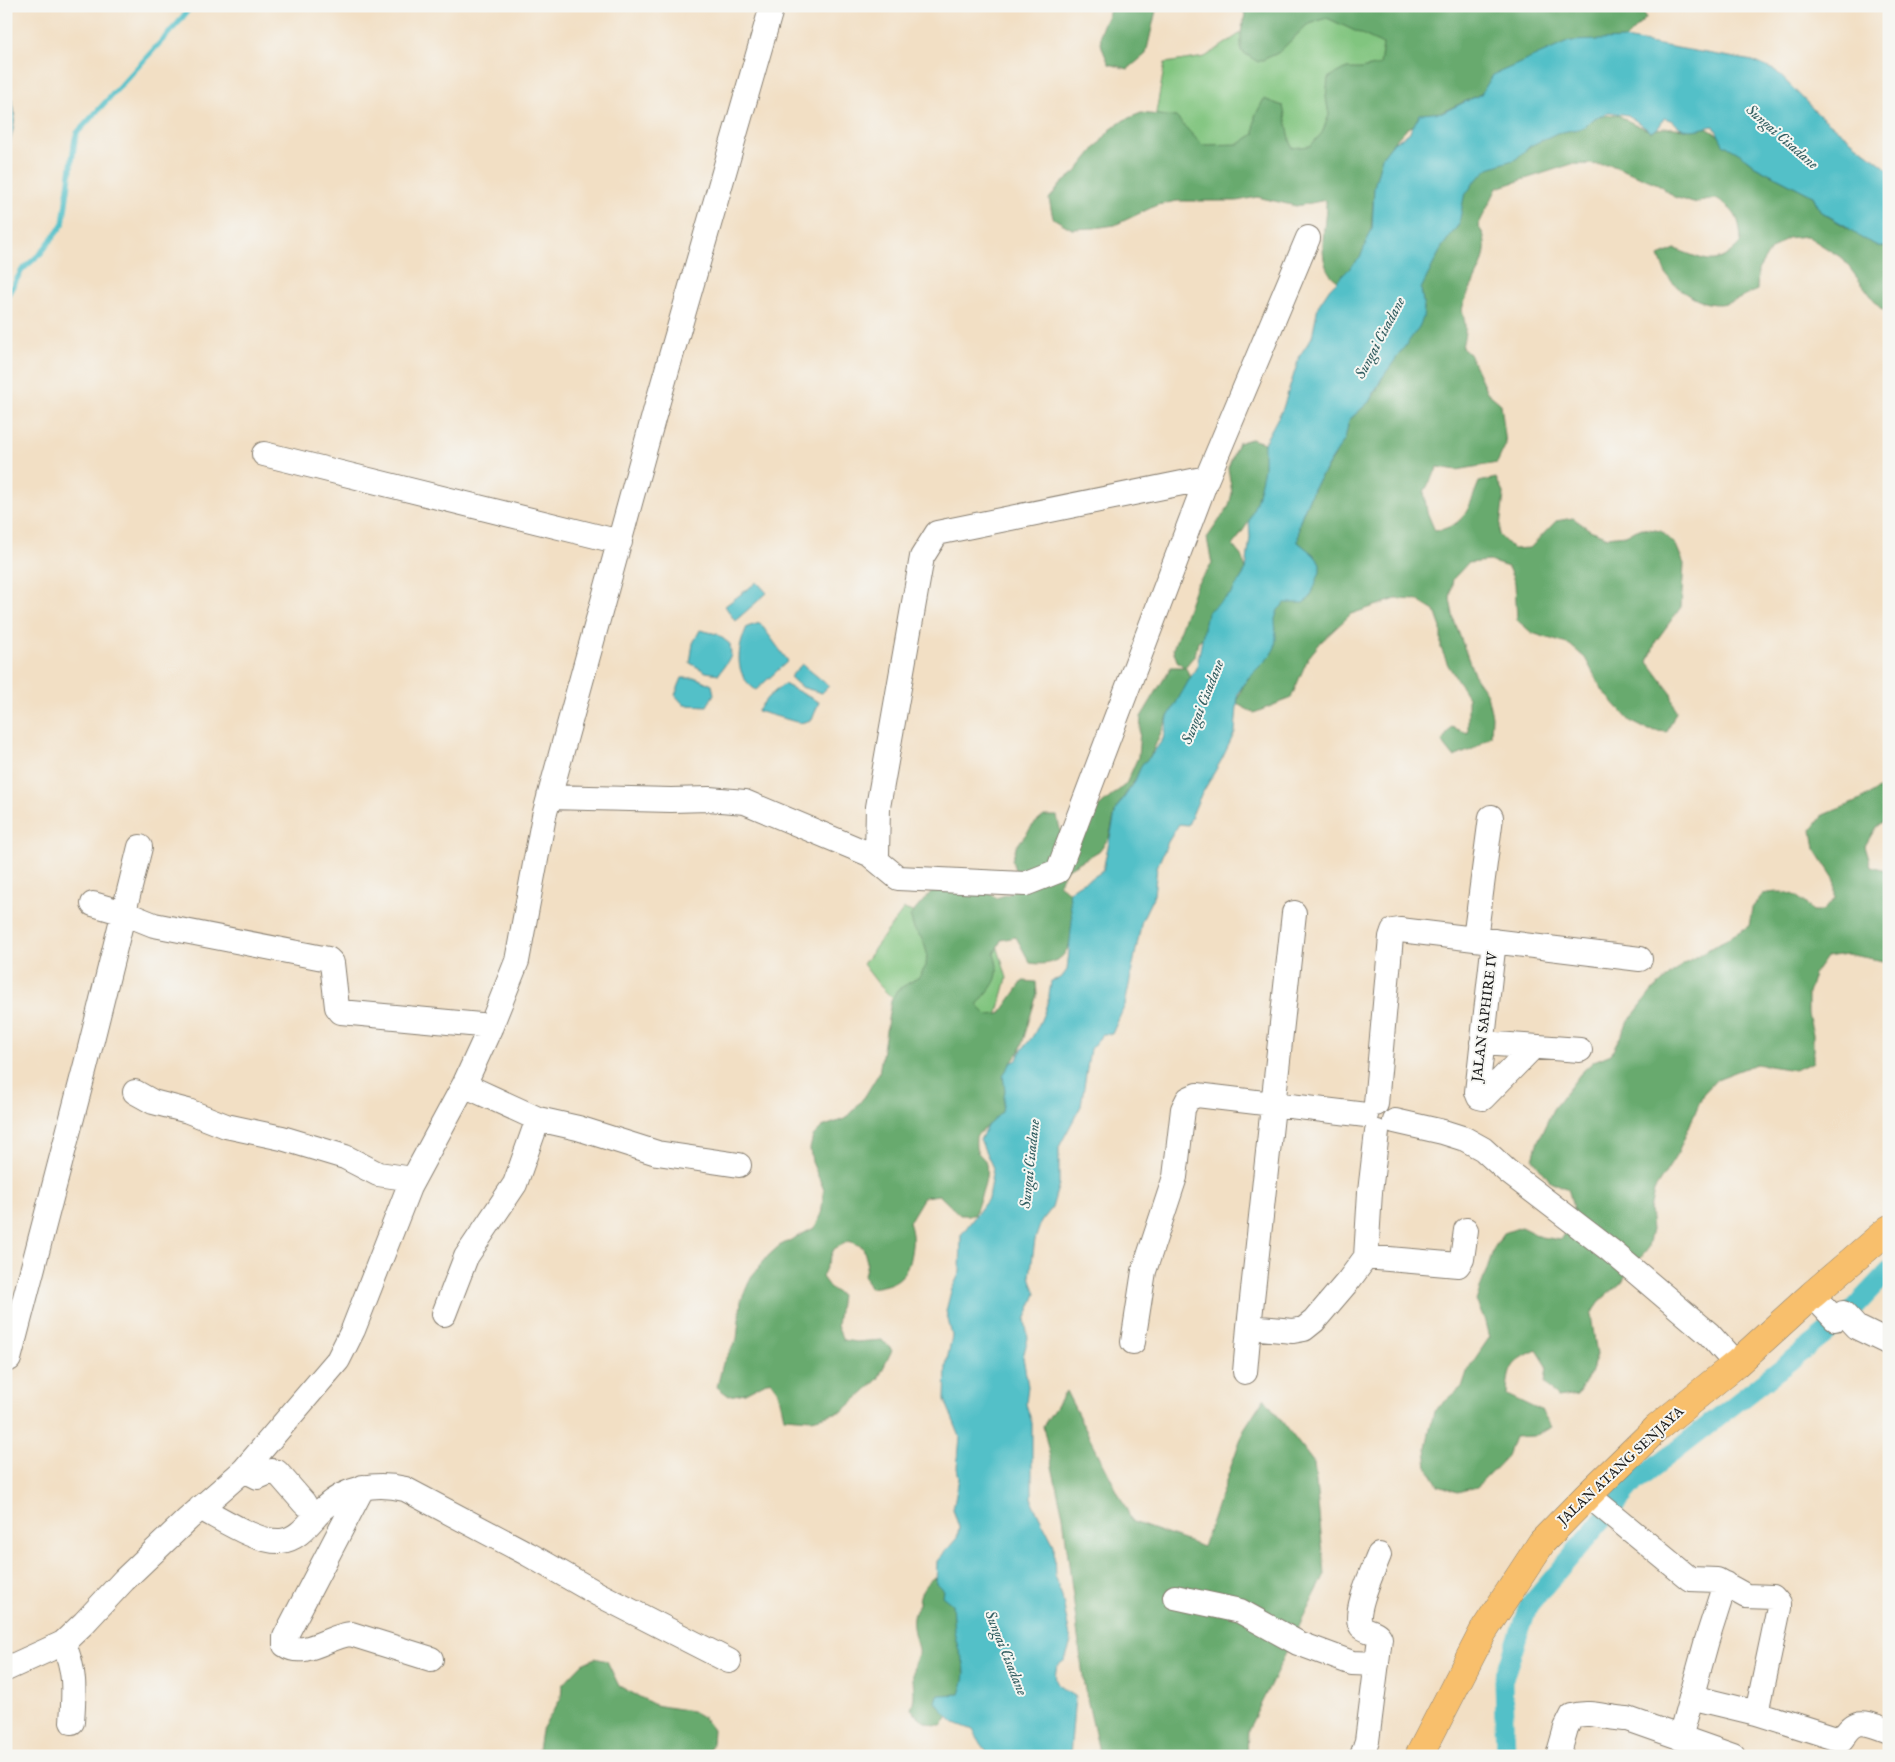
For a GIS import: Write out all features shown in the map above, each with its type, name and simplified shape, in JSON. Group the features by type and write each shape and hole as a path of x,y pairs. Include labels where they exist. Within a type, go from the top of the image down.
{"main road":[{"name":"JALAN ATANG SENJAYA","path":"1419,1756 1483,1632 1542,1542 1599,1504 1657,1428 1736,1364 1889,1229"}],"street":[{"path":"6,1668 63,1643 124,1580 200,1508 244,1470 338,1360 367,1299 413,1179 464,1085 491,1026 517,961 549,797 658,401 772,6"},
{"path":"869,854 898,878 1024,884 1058,871 1207,478 1308,238"},
{"path":"264,454 620,542"},
{"path":"549,797 709,799 745,802 822,836 875,855 878,852 878,807 922,557 937,533 1207,478"},
{"name":"JALAN SAPHIRE IV","path":"1490,817 1484,940 1482,1043 1477,1092 1480,1098 1483,1098 1533,1047"},
{"path":"10,1359 140,847"},
{"path":"93,904 124,913 154,925 328,959 332,963 337,1007 341,1012 491,1026"},
{"path":"1245,1372 1294,913"},
{"path":"1249,1327 1304,1329 1314,1321 1350,1280 1366,1256 1393,931 1400,930 1640,959"},
{"path":"1482,1043 1580,1050"},
{"path":"464,1085 538,1119 578,1128 657,1153 739,1165"},
{"path":"135,1092 153,1102 188,1111 226,1126 282,1138 336,1154 378,1174 413,1179"},
{"path":"1133,1342 1144,1271 1175,1177 1184,1109 1188,1099 1197,1095 1273,1103 1378,1118 1443,1132 1465,1139 1483,1150 1610,1250 1709,1334 1736,1364"},
{"path":"444,1314 466,1257 515,1184 538,1119"},
{"path":"1366,1256 1458,1265 1462,1259 1466,1230"},
{"path":"1812,1295 1835,1319 1849,1320 1889,1343"},
{"path":"244,1470 258,1477 272,1471 277,1472 304,1503"},
{"path":"200,1508 260,1538 281,1541 295,1538 336,1499 363,1487 388,1485 405,1489 528,1554 598,1594 729,1661"},
{"path":"363,1487 285,1637 285,1645 297,1650 324,1643 342,1634 351,1634 431,1659"},
{"path":"1599,1504 1691,1580 1715,1580 1746,1596 1773,1597 1779,1608 1757,1713"},
{"path":"295,1538 328,1554"},
{"path":"1362,1756 1367,1741 1380,1636 1362,1627 1359,1616 1366,1589 1379,1555"},
{"path":"1680,1738 1707,1640 1725,1584"},
{"path":"1175,1597 1240,1610 1298,1643 1352,1663 1377,1664"},
{"path":"63,1643 69,1656 75,1684 72,1722"},
{"path":"1691,1697 1757,1713 1840,1748 1853,1724 1866,1723 1889,1732"},
{"path":"1558,1756 1566,1728 1572,1716 1579,1713 1628,1719 1733,1756"}],"green space":[{"path":"1110,6 1157,6 1146,54 1128,69 1109,64 1102,45 1101,30 1109,14"},
{"path":"1240,6 1642,6 1646,18 1625,39 1616,45 1481,94 1406,129 1392,144 1374,187 1370,249 1338,281 1330,274 1323,256 1326,200 1296,206 1257,197 1237,201 1177,201 1157,205 1115,225 1094,228 1072,229 1053,218 1049,199 1061,184 1076,172 1110,130 1124,120 1141,113 1176,117 1202,145 1239,144 1254,134 1255,116 1264,99 1283,106 1292,148 1310,146 1322,133 1329,115 1326,98 1328,78 1344,69 1361,69 1380,65 1383,44 1327,18 1307,25 1278,53 1258,62 1241,51 1241,32 1245,14"},
{"path":"1270,6 1410,15 1336,147 1147,162 1165,63 1205,57 1256,23"},
{"path":"1618,114 1651,132 1664,128 1698,129 1705,127 1718,135 1728,138 1740,154 1755,166 1813,196 1821,212 1878,246 1889,248 1889,313 1881,309 1842,258 1807,236 1787,238 1770,251 1758,270 1757,290 1728,303 1703,302 1684,292 1668,277 1659,256 1675,249 1703,259 1711,260 1725,256 1741,242 1736,216 1728,207 1716,199 1693,203 1674,197 1658,184 1611,165 1572,164 1497,188 1478,226 1485,246 1484,256 1463,306 1465,334 1462,348 1470,355 1487,392 1501,404 1506,444 1497,463 1457,470 1438,467 1424,492 1427,512 1435,531 1446,528 1460,520 1465,514 1479,482 1496,478 1504,495 1499,535 1513,549 1530,548 1556,521 1573,518 1590,530 1607,537 1625,535 1642,528 1661,531 1676,545 1684,564 1681,607 1656,641 1648,662 1671,693 1676,712 1667,732 1648,730 1630,721 1603,691 1585,658 1570,645 1532,633 1517,620 1515,583 1508,567 1489,561 1468,563 1453,579 1450,599 1454,620 1475,677 1487,694 1492,716 1491,736 1473,749 1454,757 1442,742 1451,727 1468,733 1468,697 1448,665 1441,648 1441,628 1435,611 1417,600 1396,599 1351,614 1321,642 1308,658 1291,698 1254,713 1237,704 1241,689 1245,683 1254,671 1271,655 1272,607 1314,555 1298,543 1299,524 1314,487 1334,457 1349,420 1374,395 1382,378 1424,309 1421,289 1458,189 1537,126 1592,120 1601,116"},
{"path":"1251,439 1264,443 1271,454 1257,509 1233,546 1242,557 1246,570 1218,621 1198,642 1195,655 1185,667 1192,679 1168,717 1150,757 1116,809 1109,838 1099,851 1066,870 1059,884 1072,898 1073,905 1072,932 1067,949 1057,960 1050,963 1030,963 1016,937 1001,940 994,954 997,976 977,1005 987,1015 1000,1014 1023,981 1036,982 1037,994 1020,1051 1011,1063 1005,1090 1006,1104 1001,1120 987,1126 976,1136 976,1149 985,1161 986,1174 975,1215 960,1215 939,1195 924,1197 909,1222 912,1241 911,1253 906,1269 898,1279 886,1285 870,1288 864,1276 867,1262 863,1247 849,1241 834,1249 822,1277 830,1288 841,1295 837,1326 843,1340 856,1342 882,1340 892,1350 878,1379 843,1411 812,1419 784,1417 778,1391 770,1380 745,1393 729,1396 717,1387 723,1363 737,1339 741,1301 751,1277 779,1246 814,1228 821,1216 824,1190 812,1162 810,1149 813,1136 822,1127 847,1118 865,1096 879,1073 891,1001 897,990 919,977 926,966 927,953 923,940 914,929 910,916 938,884 975,879 996,898 1009,894 1019,884 1012,860 1016,847 1033,825 1044,816 1057,816 1060,829 1070,840 1095,810 1126,784 1138,757 1141,717 1171,667 1184,667 1177,661 1173,649 1196,585 1212,564 1207,538 1229,506 1232,493 1228,468 1238,443"},
{"path":"1889,782 1889,817 1876,827 1865,846 1871,866 1889,871 1889,962 1847,954 1826,957 1814,974 1808,994 1808,1014 1813,1034 1813,1062 1795,1070 1756,1064 1717,1079 1703,1094 1678,1153 1654,1191 1650,1210 1652,1230 1647,1250 1620,1284 1602,1299 1591,1315 1597,1355 1589,1376 1577,1395 1557,1398 1545,1384 1547,1366 1537,1350 1522,1358 1510,1371 1507,1395 1541,1411 1552,1427 1534,1436 1514,1437 1507,1456 1477,1487 1457,1492 1438,1485 1428,1468 1426,1447 1434,1411 1462,1387 1468,1369 1489,1338 1484,1318 1476,1301 1494,1248 1504,1233 1521,1227 1541,1237 1560,1240 1571,1221 1573,1210 1568,1189 1550,1181 1533,1159 1538,1141 1553,1109 1581,1073 1594,1061 1611,1054 1628,1022 1652,991 1683,964 1749,926 1752,908 1763,894 1786,892 1796,896 1813,911 1822,911 1835,899 1835,880 1815,849 1812,830 1823,815 1859,801"},
{"path":"904,909 996,942 1007,978 995,1024 900,1006 879,985 863,964"},
{"path":"1066,1391 1133,1522 1203,1547 1244,1429 1264,1398 1314,1463 1325,1574 1248,1730 1247,1756 1100,1756 1084,1685 1063,1516 1043,1426"},
{"path":"933,1578 942,1580 958,1617 964,1653 964,1671 969,1678 949,1717 941,1725 923,1721 911,1708 914,1697 914,1663 918,1652 913,1627 913,1616 923,1590"},
{"path":"595,1658 607,1661 619,1686 655,1705 692,1711 704,1718 713,1730 712,1745 704,1756 537,1756 541,1731 561,1698 562,1685 582,1664"}],"water":[{"name":"Sungai Cisadane","path":"1625,39 1753,61 1776,71 1819,115 1889,170 1889,248 1878,246 1861,238 1846,226 1821,212 1813,196 1755,166 1723,144 1714,126 1694,130 1686,129 1664,118 1659,127 1651,132 1628,115 1609,112 1592,120 1584,128 1557,133 1530,146 1516,159 1489,168 1475,181 1464,197 1459,224 1442,247 1421,289 1424,309 1419,327 1382,378 1369,402 1349,420 1345,439 1314,487 1302,515 1299,524 1298,542 1314,555 1320,563 1320,572 1310,598 1303,603 1285,603 1278,610 1275,619 1275,647 1271,655 1248,678 1238,693 1235,732 1199,799 1188,825 1179,824 1168,842 1157,867 1154,895 1142,920 1125,1005 1112,1034 1103,1034 1090,1049 1081,1106 1059,1147 1059,1184 1052,1208 1041,1222 1035,1240 1030,1276 1036,1294 1025,1320 1028,1338 1023,1357 1028,1386 1026,1404 1032,1423 1032,1502 1054,1545 1055,1578 1062,1596 1071,1642 1065,1660 1057,1666 1056,1672 1058,1685 1075,1696 1070,1756 989,1756 973,1730 955,1723 936,1702 938,1695 960,1694 965,1676 964,1664 955,1636 952,1604 942,1596 943,1590 936,1583 937,1561 957,1538 959,1528 953,1509 959,1478 957,1468 960,1437 945,1400 946,1365 952,1336 946,1311 951,1291 960,1272 961,1235 988,1199 993,1168 980,1140 987,1126 1002,1112 1005,1090 1003,1075 1011,1063 1017,1060 1038,1027 1047,1002 1051,981 1061,978 1067,970 1072,920 1069,892 1077,885 1103,870 1116,809 1134,783 1142,764 1150,757 1163,739 1168,717 1197,666 1207,612 1231,594 1246,570 1250,537 1249,520 1257,499 1264,469 1264,443 1283,408 1300,355 1312,337 1318,306 1330,288 1360,258 1372,228 1374,187 1382,157 1392,144 1409,133 1420,114 1444,112 1481,94 1493,75 1570,41"},
{"path":"6,91 11,98 15,114 13,131 6,155"},
{"path":"757,582 767,593 735,621 725,606"},
{"path":"760,623 788,661 756,690 743,677 740,669 739,653 747,627"},
{"path":"700,630 717,634 730,644 731,656 719,674 706,672 690,663 693,643"},
{"path":"802,664 829,686 822,693 801,687 790,677"},
{"path":"682,678 697,678 712,685 714,694 707,706 684,705 675,695"},
{"path":"784,684 819,702 812,720 800,723 757,711 768,697"}],"waterway":[{"path":"6,298 22,270 41,253 63,224 77,133 179,22 191,6"},
{"path":"1505,1756 1503,1681 1528,1607 1635,1482 1843,1320 1889,1271"}]}
